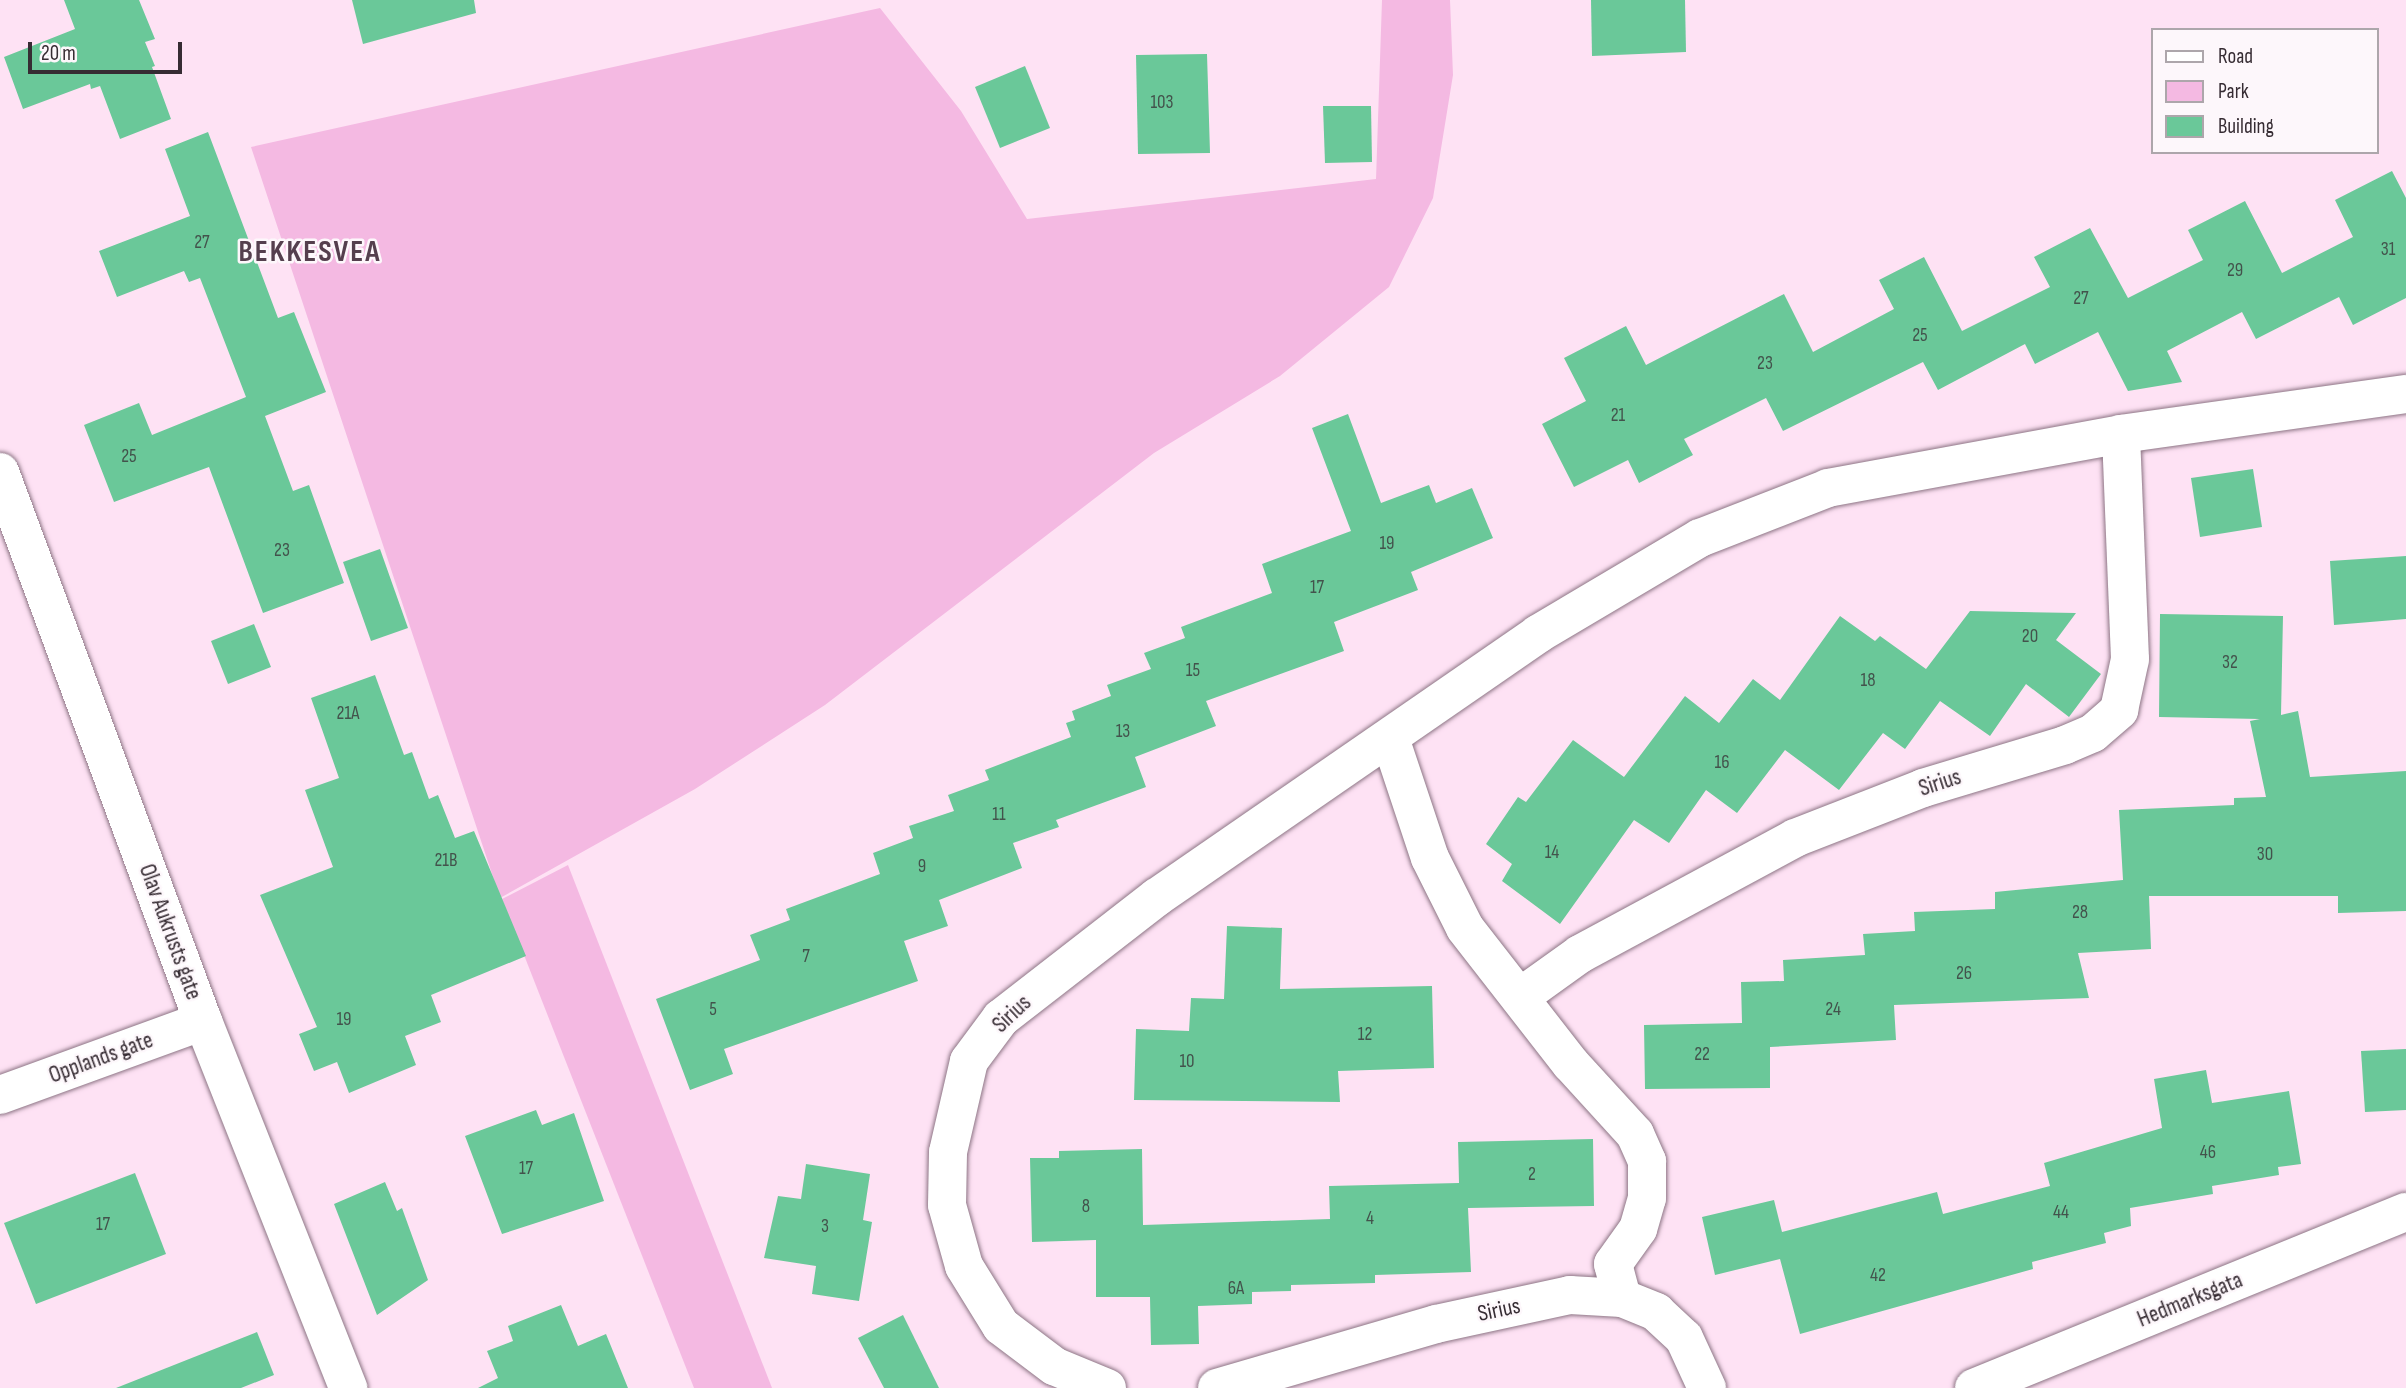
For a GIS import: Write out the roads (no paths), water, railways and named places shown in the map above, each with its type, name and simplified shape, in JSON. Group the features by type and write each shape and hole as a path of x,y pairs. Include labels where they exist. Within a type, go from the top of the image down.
{"street":[{"name":"Sirius","path":"1107,1388 1054,1366 1001,1326 964,1266 947,1205 948,1165 957,1104 969,1061 1001,1018 1147,905 1538,634 1700,538 1828,488 2121,434 2406,394"},
{"name":"Sirius","path":"1520,997 1580,954 1795,838 1923,788 2065,745 2093,733 2119,710 2130,660 2121,434"},
{"name":"Olav Aukrusts gate","path":"0,472 202,1021 348,1388"},
{"path":"1390,738 1430,858 1465,928 1572,1064 1635,1134 1647,1161 1647,1198 1638,1230 1614,1264 1622,1298"},
{"name":"Opplands gate","path":"0,1096 202,1021"},
{"name":"Hedmarksgata","path":"1974,1388 2406,1212"},
{"name":"Sirius","path":"1217,1388 1495,1310 1570,1295 1622,1298 1656,1312 1684,1338 1707,1388"}],"district":[{"name":"BEKKESVEA","path":"310,252"}]}
